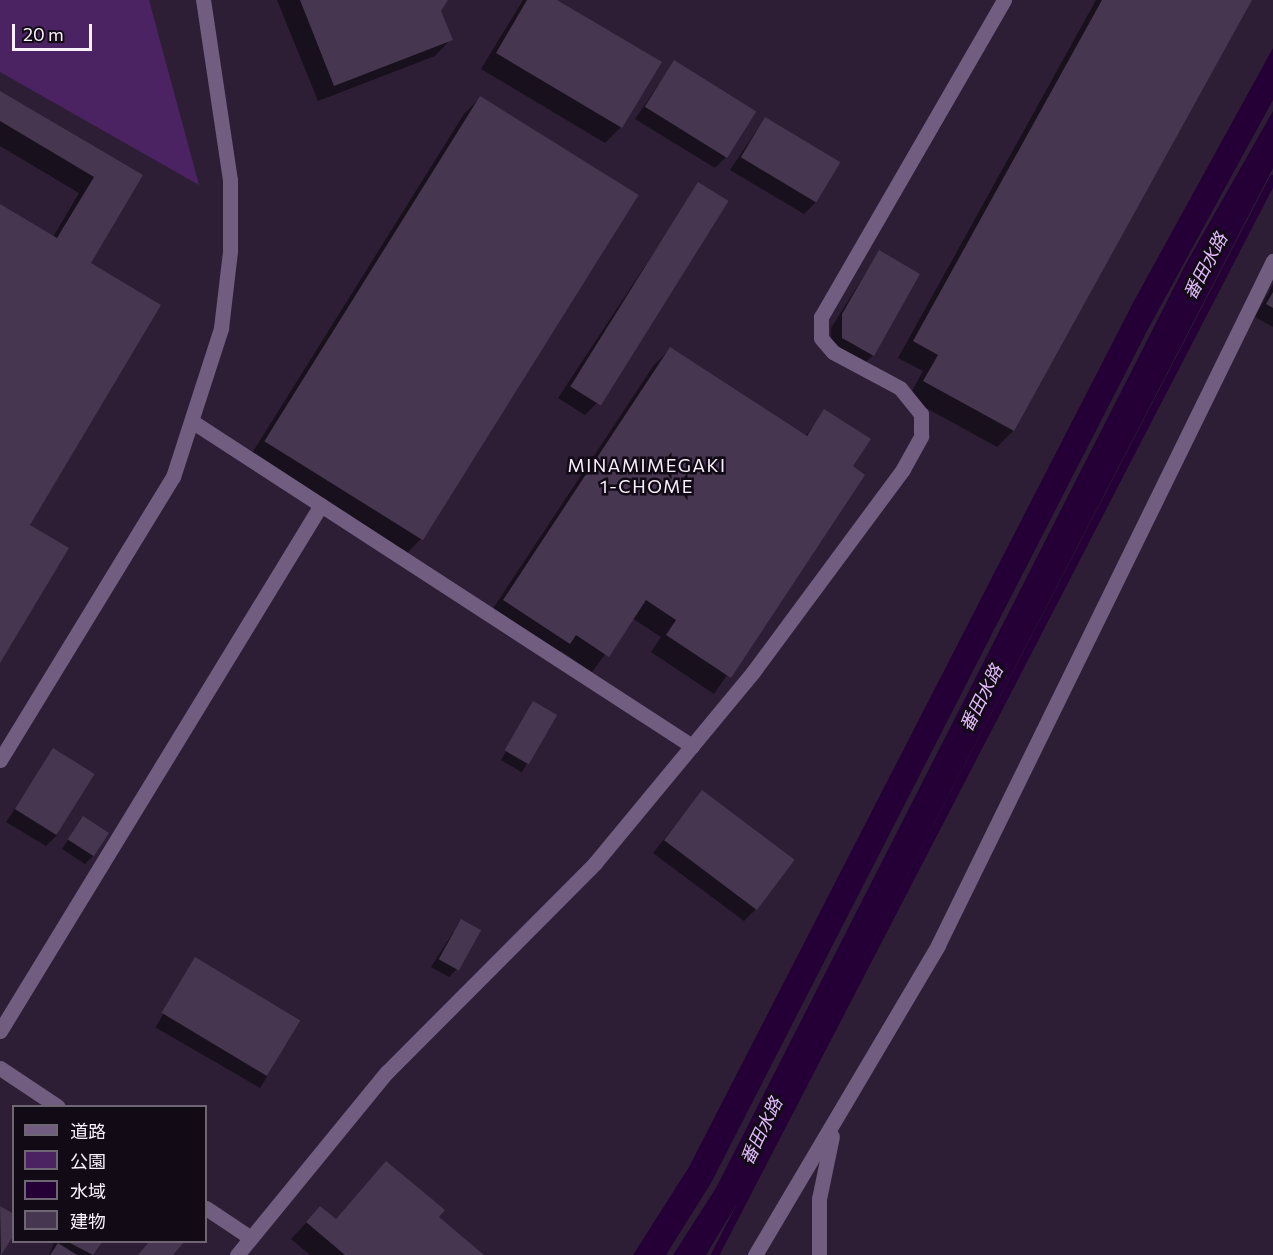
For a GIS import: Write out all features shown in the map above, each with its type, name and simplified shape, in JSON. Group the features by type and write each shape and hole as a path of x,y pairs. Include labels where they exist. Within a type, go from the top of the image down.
{"street":[{"path":"0,760 173,477 193,422 221,327 231,250 231,180 203,0"},
{"path":"237,1255 387,1072 595,863 692,746 903,469 921,436 921,414 900,388 833,352 821,338 821,317 1004,0"},
{"path":"755,1255 834,1126 976,873 1273,261"},
{"path":"193,422 692,746"},
{"path":"0,1031 321,505"},
{"path":"0,1068 54,1105"},
{"path":"819,1255 819,1198 834,1126"},
{"path":"207,1209 250,1238"}],"green space":[{"path":"0,0 149,0 199,185 0,72"}],"water":[{"path":"1273,48 1273,100 1147,331 711,1183 666,1255 633,1255 689,1167 1134,301"},
{"name":"番田水路","path":"1273,111 1273,168 741,1197 706,1255 673,1255 716,1188 1187,262"}],"building":[{"path":"300,0 448,0 441,11 453,40 334,86"},
{"path":"527,0 557,0 662,62 622,128 496,53"},
{"path":"1102,0 1252,0 1014,431 923,381 938,355 913,341"},
{"path":"674,60 756,111 727,158 645,107"},
{"path":"0,91 143,175 91,263 161,305 30,525 69,548 0,663 0,204 57,238 94,177 0,121"},
{"path":"480,96 639,195 423,540 264,441"},
{"path":"765,117 840,162 816,203 741,157"},
{"path":"698,182 729,201 601,405 570,386"},
{"path":"879,250 920,274 874,356 842,338 842,314"},
{"path":"1273,292 1273,308 1266,304"},
{"path":"670,347 807,436 824,409 871,439 853,466 865,475 731,678 666,635 676,620 646,600 609,657 576,635 570,644 503,600"},
{"path":"533,701 557,715 529,764 504,750"},
{"path":"53,748 95,774 56,835 15,809"},
{"path":"702,790 795,860 757,910 664,840"},
{"path":"83,816 109,833 94,856 68,839"},
{"path":"461,919 481,930 459,970 439,959"},
{"path":"195,957 300,1020 267,1076 162,1013"},
{"path":"386,1161 445,1210 439,1217 484,1255 345,1255 306,1222 320,1206 336,1219"},
{"path":"0,1206 12,1213 12,1238 1,1255"},
{"path":"58,1243 77,1255 50,1255"},
{"path":"70,1243 101,1243 93,1255"},
{"path":"148,1243 183,1243 173,1255 138,1255"}],"waterway":[{"name":"番田水路","path":"715,1255 1273,179"}],"district":[{"name":"MINAMIMEGAKI 1-CHOME","path":"647,476"}]}
